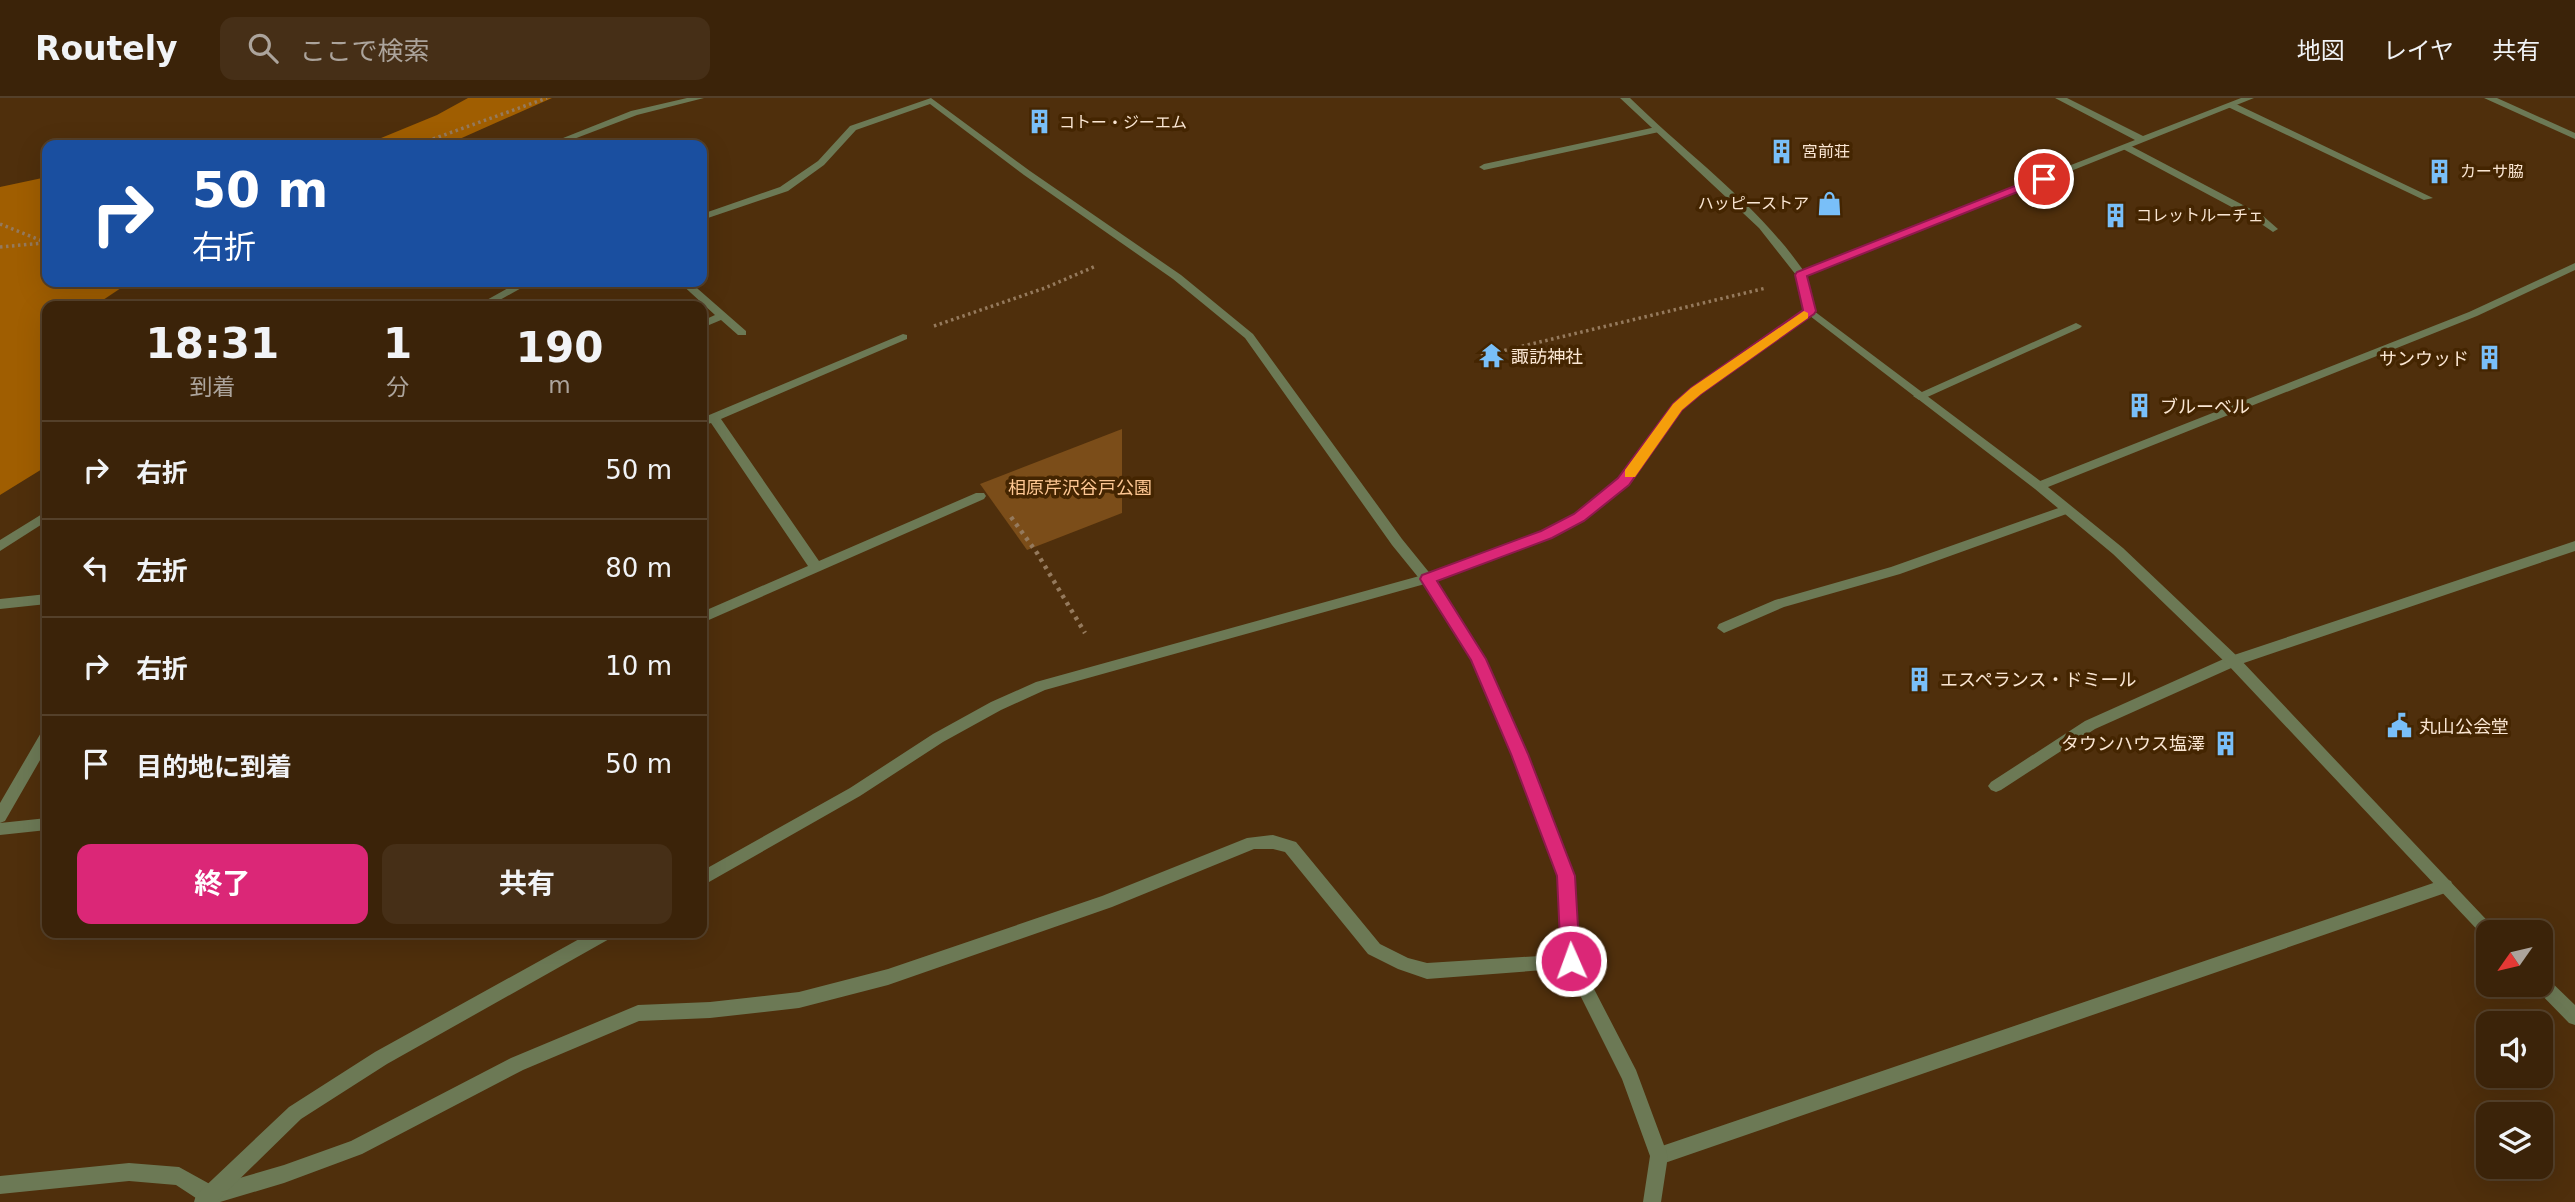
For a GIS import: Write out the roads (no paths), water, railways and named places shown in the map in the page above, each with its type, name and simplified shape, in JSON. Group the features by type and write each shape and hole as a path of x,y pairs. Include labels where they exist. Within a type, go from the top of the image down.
{"street":[{"path":"563,140 634,113 699,98"},
{"path":"1625,98 1656,130 1757,219 1786,250 1801,277 1810,311 2039,486 2118,551 2233,661 2478,920"},
{"path":"2060,98 2143,140"},
{"path":"1801,277 2249,98"},
{"path":"2489,98 2575,136"},
{"path":"707,215 784,188 821,163 853,128 931,99 1131,247 1196,291 1249,336 1397,542 1427,579 1478,659 1519,754 1566,876 1571,961 1630,1076 1659,1156 1652,1202"},
{"path":"2231,105 2428,198"},
{"path":"1484,167 1656,130"},
{"path":"2126,146 2258,217 2273,229"},
{"path":"2039,486 2473,314 2575,266"},
{"path":"489,301 512,287"},
{"path":"690,287 705,301"},
{"path":"707,303 742,333"},
{"path":"707,876 855,792 938,738 996,706 1041,686 1427,579 1547,535 1579,518 1623,482 1678,407 1696,391 1810,311"},
{"path":"707,323 722,316"},
{"path":"1919,396 2076,326"},
{"path":"816,567 708,420 903,337"},
{"path":"707,616 979,496"},
{"path":"1724,628 1780,603 1895,571 2067,509"},
{"path":"0,546 42,517"},
{"path":"1996,786 2090,725 2233,661 2575,546"},
{"path":"0,604 42,600"},
{"path":"0,817 42,745"},
{"path":"0,829 42,825"},
{"path":"208,1200 356,1148 517,1064 638,1013 710,1010 799,1000 888,977 1106,902 1253,843 1273,842 1290,847 1374,950 1404,964 1427,971 1571,961"},
{"path":"1659,1156 2445,886"},
{"path":"208,1200 295,1113 381,1058 596,938"},
{"path":"2553,995 2575,1017"},
{"path":"0,1185 129,1172 179,1176 208,1200"}],"place":[{"name":"コトー・ジーエム","path":"1039,122"},
{"name":"宮前荘","path":"1782,151"},
{"name":"カーサ脇","path":"2440,171"},
{"name":"ハッピーストア","path":"1829,203"},
{"name":"コレットルーチェ","path":"2116,215"},
{"name":"諏訪神社","path":"1491,356"},
{"name":"サンウッド","path":"2489,358"},
{"name":"ブルーベル","path":"2140,406"},
{"name":"エスペランス・ドミール","path":"1920,679"},
{"name":"丸山公会堂","path":"2399,726"},
{"name":"タウンハウス塩澤","path":"2225,743"}],"park label":[{"name":"相原芹沢谷戸公園","path":"1080,487"}]}
